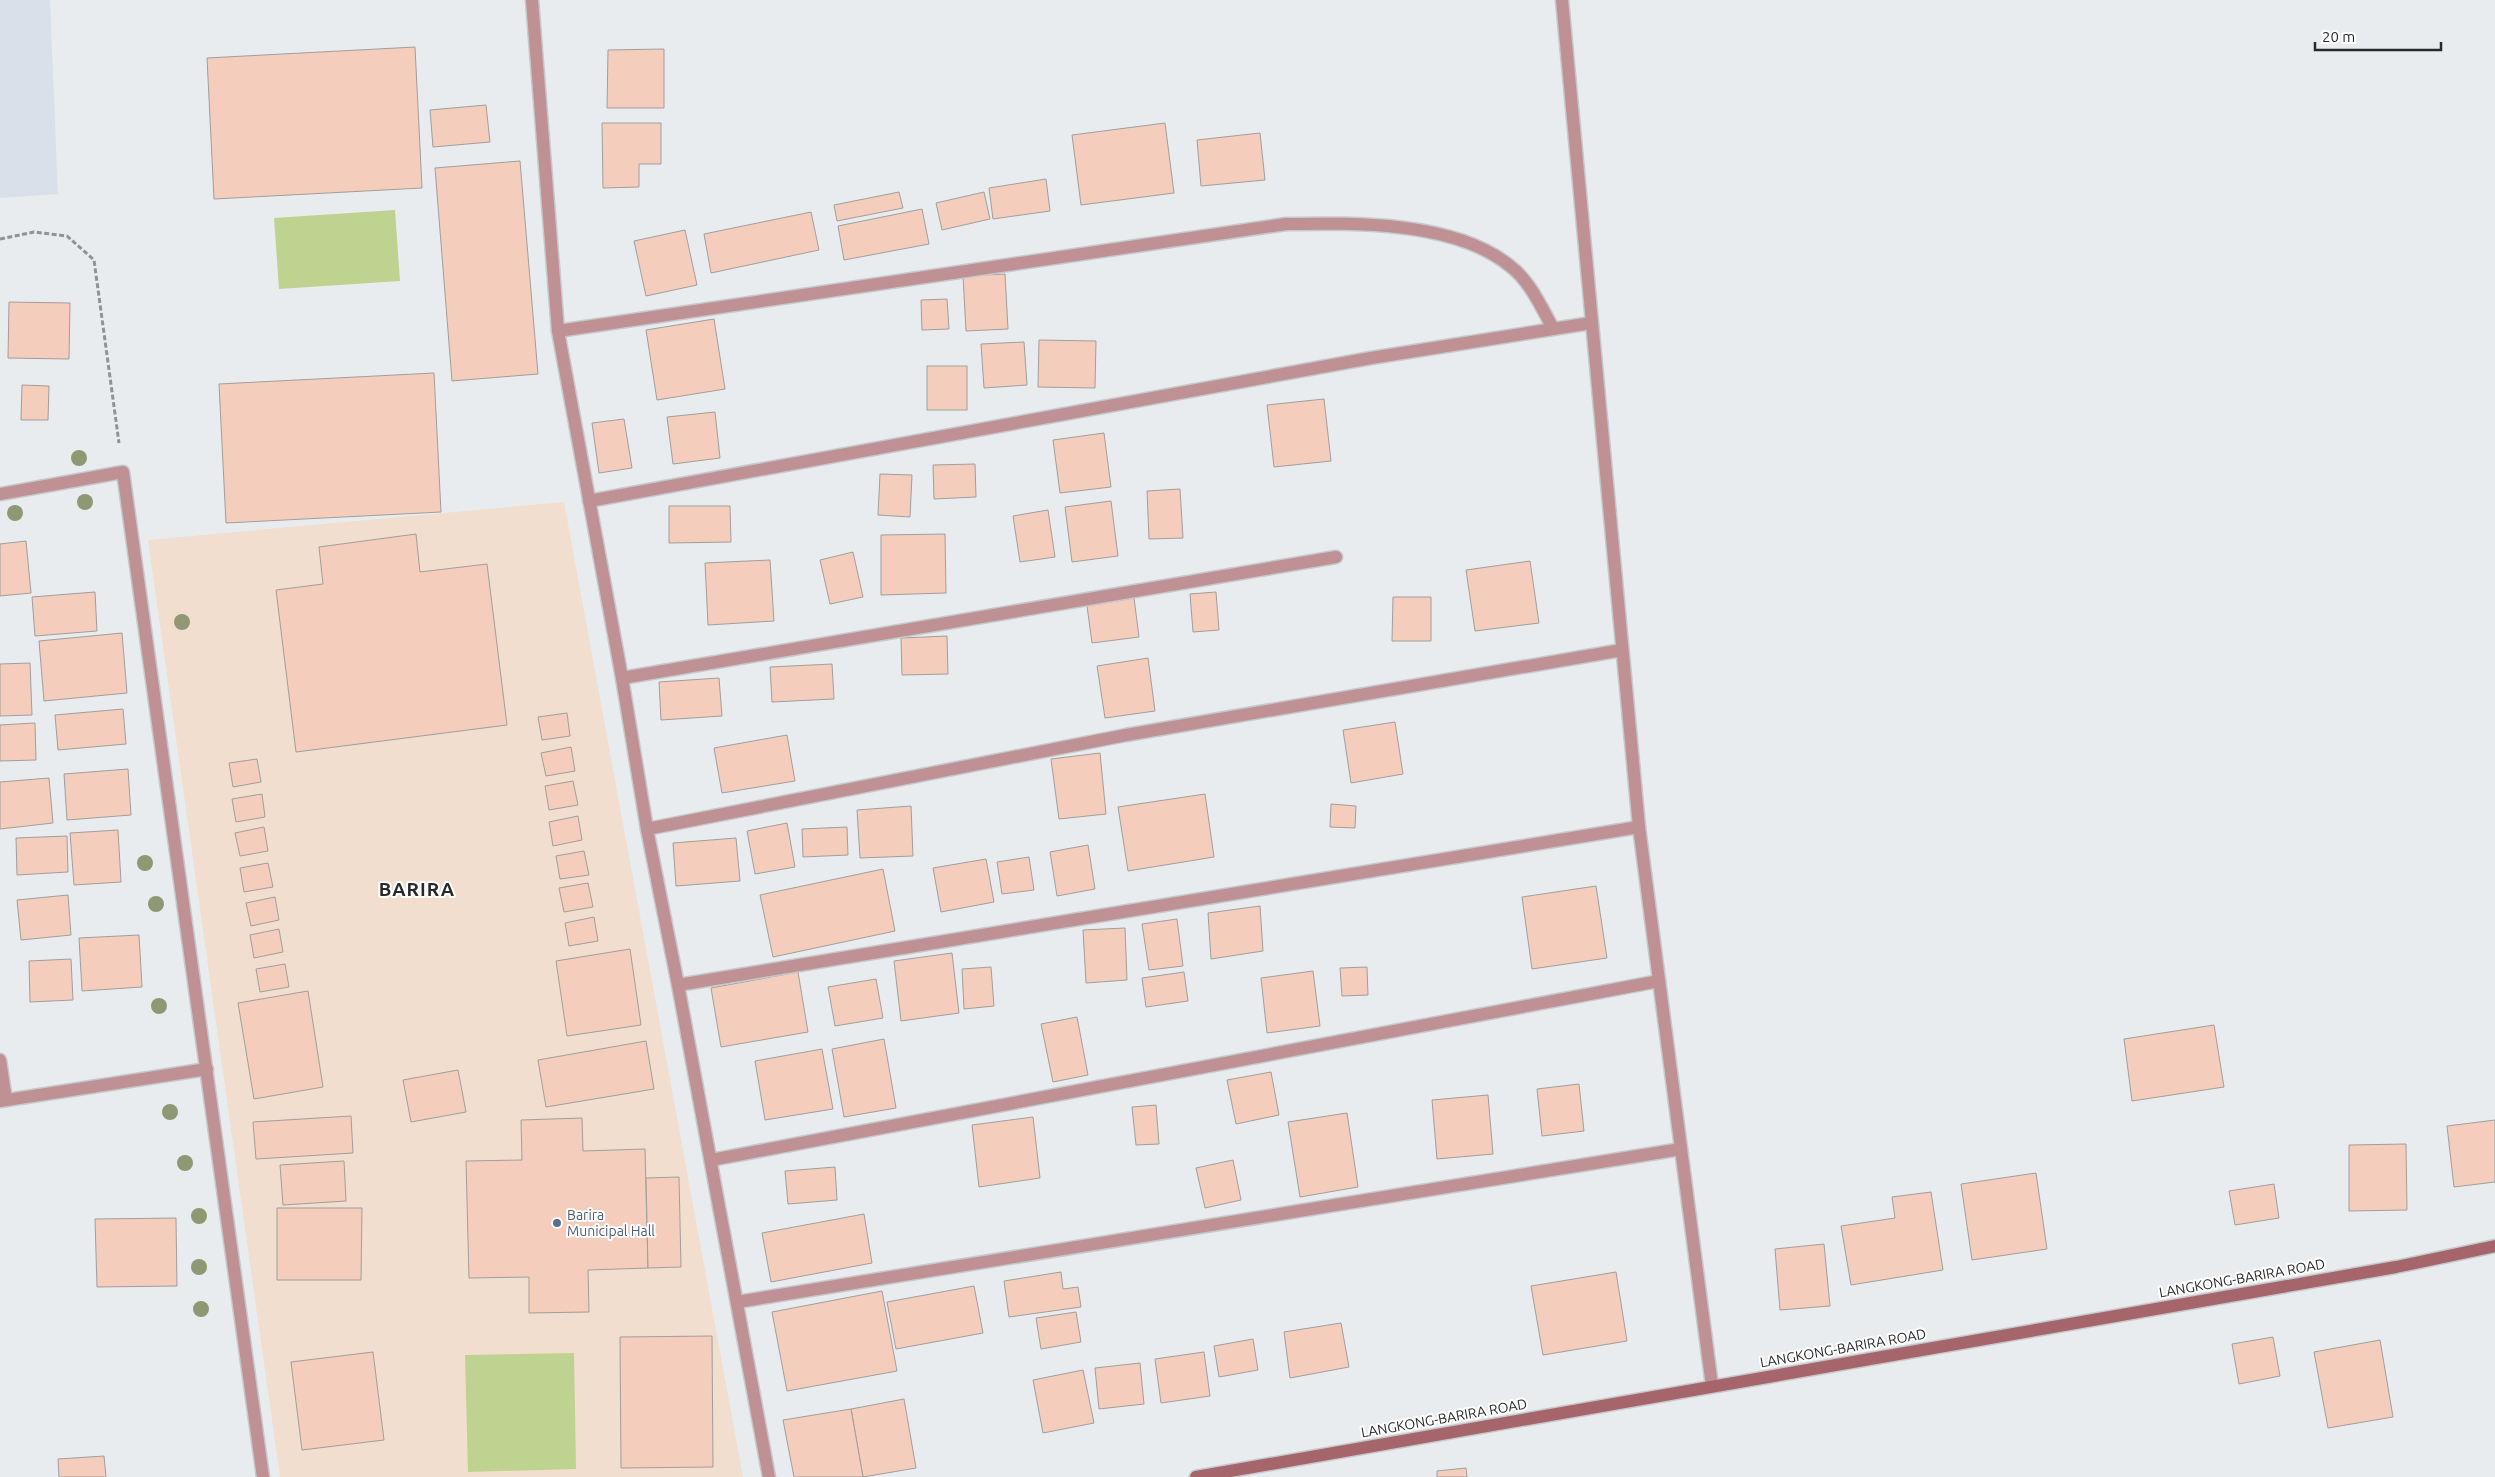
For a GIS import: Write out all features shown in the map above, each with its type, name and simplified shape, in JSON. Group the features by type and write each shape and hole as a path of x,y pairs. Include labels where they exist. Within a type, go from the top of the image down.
{"main road":[{"name":"LANGKONG-BARIRA ROAD","path":"1196,1477 2396,1267 2495,1246"}],"street":[{"path":"532,0 558,331 622,678 647,829 711,1160 769,1477"},
{"path":"1562,0 1639,827 1712,1386"},
{"path":"558,331 1286,224 1345,223 1404,228 1469,241 1511,266 1534,294 1553,328"},
{"path":"590,501 1380,356 1553,328 1591,324"},
{"path":"0,494 123,472 263,1477"},
{"path":"622,678 1336,558"},
{"path":"647,829 1126,735 1622,650"},
{"path":"678,985 1639,827"},
{"path":"711,1160 1659,982"},
{"path":"0,1060 3,1100 207,1069"},
{"path":"737,1302 1681,1149"}],"path":[{"path":"0,239 34,232 67,236 94,260 123,472"}],"shaded area":[{"path":"0,0 50,0 58,194 0,198"},
{"path":"564,502 743,1477 280,1477 148,540"}],"green space":[{"path":"395,210 400,281 279,289 274,218"},
{"path":"574,1353 576,1469 468,1472 465,1355"}],"building":[{"path":"415,47 422,188 214,199 207,58"},
{"path":"664,49 664,108 607,108 608,50"},
{"path":"486,105 490,142 433,147 430,110"},
{"path":"602,123 661,123 661,164 639,164 639,187 603,188"},
{"path":"1165,123 1174,193 1081,205 1072,135"},
{"path":"1260,133 1265,180 1201,186 1197,140"},
{"path":"520,161 538,374 452,381 435,168"},
{"path":"1046,179 1050,211 993,219 989,188"},
{"path":"899,192 903,208 837,221 834,205"},
{"path":"984,192 990,219 942,230 936,203"},
{"path":"922,209 929,244 844,260 838,226"},
{"path":"811,212 819,250 711,273 704,234"},
{"path":"685,230 697,285 646,296 634,241"},
{"path":"1005,274 1008,329 966,331 963,276"},
{"path":"947,299 949,329 922,330 921,300"},
{"path":"9,302 70,303 69,359 8,358"},
{"path":"714,319 725,389 657,400 646,330"},
{"path":"1039,340 1096,341 1095,388 1038,387"},
{"path":"1024,342 1027,385 984,388 981,344"},
{"path":"927,366 967,366 967,410 927,410"},
{"path":"434,373 441,512 226,523 219,384"},
{"path":"22,385 49,386 48,420 21,420"},
{"path":"1324,399 1331,461 1274,467 1267,405"},
{"path":"715,412 720,458 673,464 667,417"},
{"path":"624,419 632,468 599,473 592,423"},
{"path":"1104,433 1111,487 1060,493 1053,440"},
{"path":"975,464 976,497 934,499 933,465"},
{"path":"880,474 912,475 910,517 878,515"},
{"path":"1180,489 1183,538 1149,539 1147,491"},
{"path":"1111,501 1118,556 1072,562 1065,507"},
{"path":"669,506 730,506 731,542 669,543"},
{"path":"1048,510 1055,557 1020,562 1013,516"},
{"path":"416,534 420,572 487,564 507,725 296,752 276,590 323,584 319,547"},
{"path":"945,534 946,593 881,595 881,535"},
{"path":"26,541 31,593 0,596 0,544"},
{"path":"853,552 863,597 830,604 820,560"},
{"path":"770,560 774,621 708,625 705,563"},
{"path":"1530,561 1539,623 1475,631 1466,570"},
{"path":"95,592 97,631 35,636 32,597"},
{"path":"1216,592 1219,630 1193,632 1190,594"},
{"path":"1393,597 1431,597 1431,641 1392,641"},
{"path":"1134,598 1139,637 1092,643 1087,606"},
{"path":"122,633 127,693 44,701 39,641"},
{"path":"947,636 948,674 902,675 901,638"},
{"path":"1148,658 1155,711 1105,718 1097,666"},
{"path":"30,663 32,715 0,716 0,664"},
{"path":"832,664 834,699 772,702 770,667"},
{"path":"719,678 722,716 661,720 659,682"},
{"path":"123,709 126,744 58,750 55,715"},
{"path":"567,713 570,736 542,740 538,717"},
{"path":"1395,722 1403,774 1351,783 1343,730"},
{"path":"35,723 36,760 0,761 0,725"},
{"path":"787,735 795,781 722,793 714,748"},
{"path":"571,747 575,771 546,776 541,753"},
{"path":"1100,753 1106,814 1059,819 1051,759"},
{"path":"257,759 261,782 233,787 229,763"},
{"path":"128,769 131,815 67,820 64,774"},
{"path":"49,778 53,823 0,829 0,782"},
{"path":"573,781 578,805 549,810 545,786"},
{"path":"262,794 265,817 236,822 232,799"},
{"path":"1205,794 1214,857 1128,871 1118,807"},
{"path":"1331,804 1356,806 1355,828 1330,827"},
{"path":"911,806 913,856 860,858 857,810"},
{"path":"578,816 582,840 553,846 549,822"},
{"path":"787,823 795,867 755,874 747,831"},
{"path":"264,827 268,851 240,856 235,833"},
{"path":"847,827 848,855 803,857 802,829"},
{"path":"118,830 121,882 74,885 70,833"},
{"path":"67,836 68,872 17,875 16,838"},
{"path":"736,838 740,881 676,886 673,843"},
{"path":"1088,845 1095,889 1057,896 1050,852"},
{"path":"584,851 589,875 560,879 556,856"},
{"path":"1029,857 1034,890 1002,894 997,862"},
{"path":"986,859 994,902 941,912 933,868"},
{"path":"268,863 273,887 244,892 240,868"},
{"path":"883,869 895,931 773,957 760,895"},
{"path":"588,883 593,907 564,912 559,888"},
{"path":"1596,886 1607,958 1532,969 1522,897"},
{"path":"68,895 71,935 21,940 17,900"},
{"path":"275,897 279,920 251,926 246,903"},
{"path":"1260,906 1263,951 1211,959 1208,913"},
{"path":"594,917 598,941 569,946 565,923"},
{"path":"1177,919 1183,966 1149,970 1142,924"},
{"path":"1125,928 1127,980 1086,983 1083,930"},
{"path":"279,929 283,952 254,958 250,935"},
{"path":"139,935 142,987 82,991 79,938"},
{"path":"630,949 641,1025 567,1036 556,961"},
{"path":"952,953 959,1013 901,1021 894,961"},
{"path":"71,959 73,1000 30,1002 29,961"},
{"path":"285,964 289,987 260,992 256,969"},
{"path":"991,967 994,1006 964,1009 962,969"},
{"path":"1367,967 1368,995 1342,996 1340,968"},
{"path":"1313,971 1320,1026 1267,1033 1261,978"},
{"path":"798,972 808,1032 721,1047 711,988"},
{"path":"1184,972 1188,1001 1146,1007 1142,978"},
{"path":"876,979 883,1018 835,1026 828,987"},
{"path":"308,991 323,1087 254,1099 238,1003"},
{"path":"1077,1017 1088,1075 1053,1082 1041,1024"},
{"path":"2214,1025 2224,1087 2132,1101 2124,1039"},
{"path":"884,1039 896,1108 844,1117 832,1049"},
{"path":"646,1041 654,1089 546,1107 538,1060"},
{"path":"822,1049 833,1109 765,1120 755,1061"},
{"path":"458,1070 466,1112 411,1122 403,1080"},
{"path":"1271,1072 1279,1115 1236,1124 1227,1080"},
{"path":"1579,1084 1584,1131 1542,1136 1537,1089"},
{"path":"1488,1095 1493,1154 1437,1159 1432,1100"},
{"path":"1156,1105 1159,1144 1136,1145 1132,1107"},
{"path":"1347,1113 1358,1187 1300,1197 1288,1122"},
{"path":"351,1116 353,1153 256,1159 253,1122"},
{"path":"1033,1117 1040,1178 979,1187 972,1125"},
{"name":"Barira Municipal Hall","path":"582,1118 583,1151 645,1149 648,1268 588,1270 589,1312 529,1313 529,1277 469,1278 466,1161 522,1160 521,1120"},
{"path":"2495,1120 2495,1182 2454,1187 2447,1126"},
{"path":"2406,1144 2407,1210 2349,1211 2349,1145"},
{"path":"1233,1160 1241,1200 1205,1208 1196,1168"},
{"path":"344,1161 346,1201 283,1205 280,1165"},
{"path":"835,1167 837,1200 788,1204 785,1171"},
{"path":"2036,1173 2047,1249 1972,1260 1961,1184"},
{"path":"679,1177 681,1267 648,1268 646,1178"},
{"path":"2274,1184 2279,1218 2235,1225 2229,1191"},
{"path":"1931,1192 1943,1270 1851,1285 1841,1226 1895,1218 1892,1197"},
{"path":"277,1208 362,1208 361,1280 277,1280"},
{"path":"864,1214 872,1263 771,1282 762,1233"},
{"path":"176,1218 177,1286 97,1287 95,1219"},
{"path":"1824,1244 1830,1306 1780,1310 1775,1249"},
{"path":"1061,1272 1063,1289 1078,1287 1081,1307 1009,1317 1004,1281"},
{"path":"1616,1272 1627,1341 1543,1355 1531,1286"},
{"path":"974,1286 983,1333 896,1349 887,1302"},
{"path":"882,1291 897,1371 787,1391 772,1312"},
{"path":"1076,1312 1081,1342 1041,1349 1036,1318"},
{"path":"1341,1323 1349,1367 1290,1378 1284,1332"},
{"path":"712,1336 713,1467 621,1468 620,1337"},
{"path":"2273,1337 2280,1376 2239,1384 2232,1344"},
{"path":"1253,1339 1258,1370 1219,1377 1214,1346"},
{"path":"2380,1340 2393,1417 2328,1428 2314,1352"},
{"path":"373,1352 384,1440 302,1450 291,1362"},
{"path":"1204,1352 1210,1396 1161,1403 1155,1359"},
{"path":"1140,1363 1144,1404 1099,1409 1095,1368"},
{"path":"1083,1370 1094,1423 1043,1433 1033,1380"},
{"path":"904,1399 916,1468 863,1477 851,1409"},
{"path":"851,1409 863,1477 794,1477 783,1420"},
{"path":"104,1456 106,1477 59,1477 58,1459"},
{"path":"1466,1468 1467,1477 1437,1477 1437,1471"}],"place":[{"name":"Barira Municipal Hall","path":"557,1223"}],"district":[{"name":"BARIRA","path":"417,889"}]}
